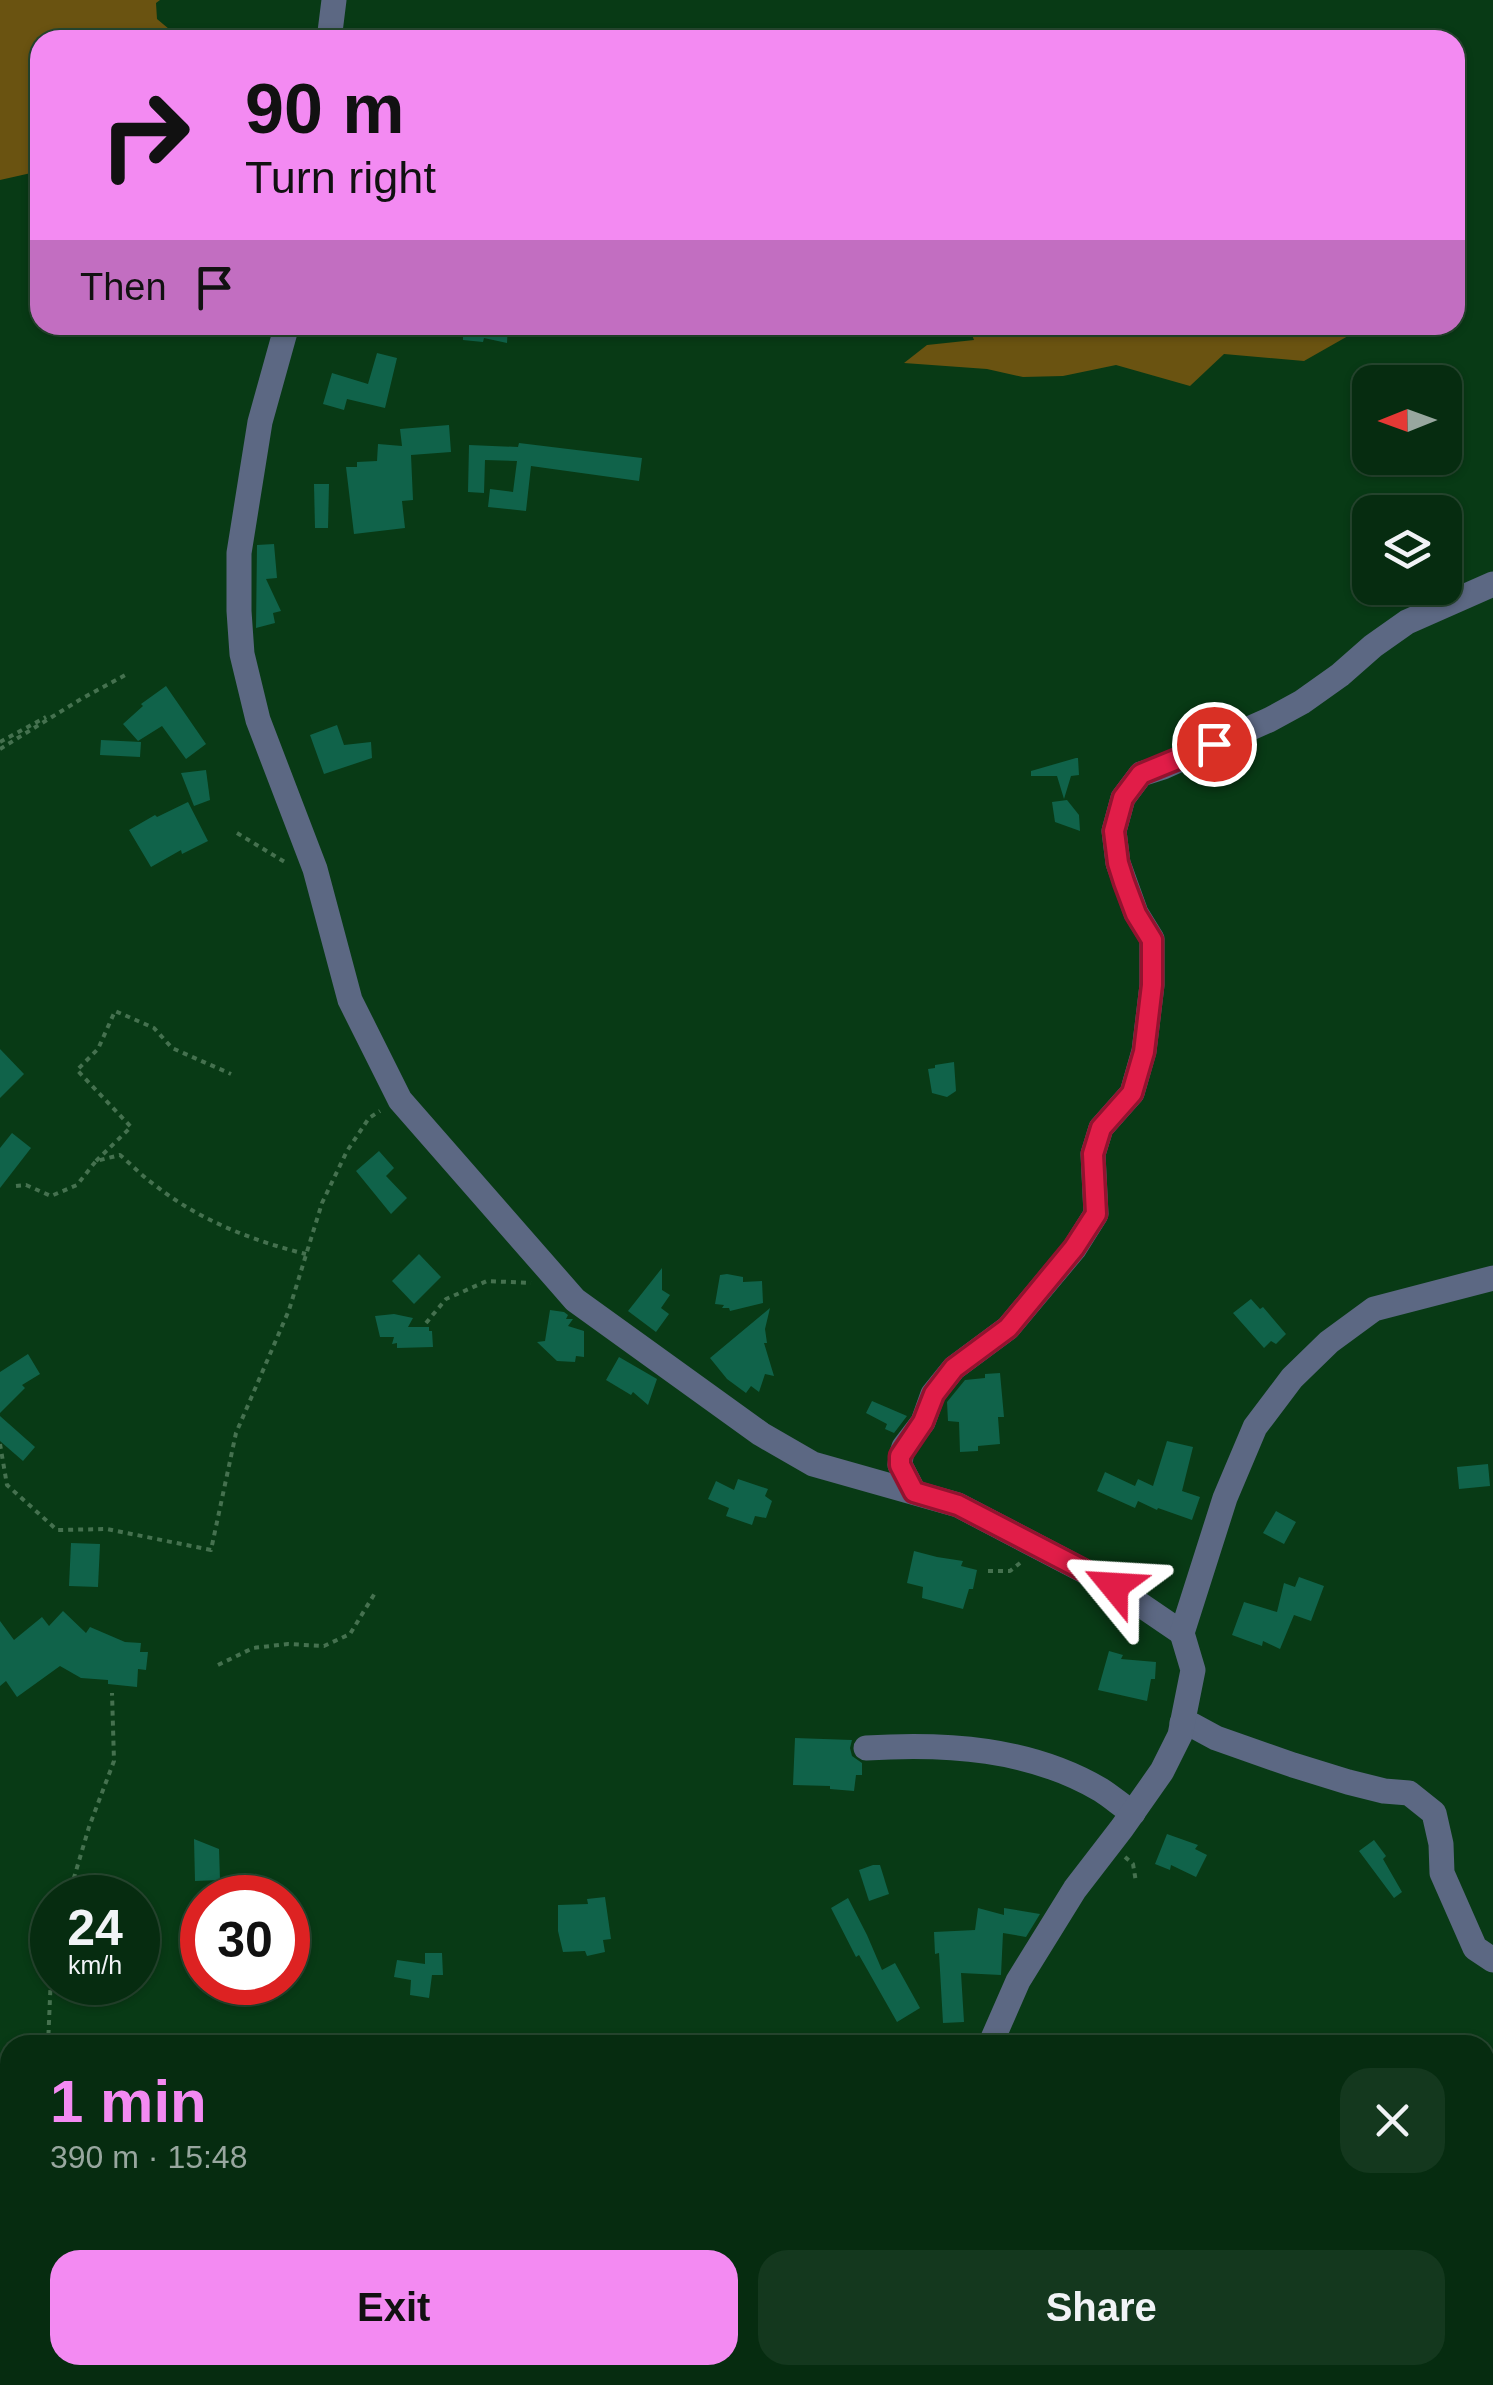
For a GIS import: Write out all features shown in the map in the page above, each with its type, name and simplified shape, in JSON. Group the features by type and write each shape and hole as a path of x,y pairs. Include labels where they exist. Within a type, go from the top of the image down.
{"street":[{"path":"330,30 334,0"},
{"path":"284,335 260,422 239,553 242,654 258,720 320,887 350,1000 400,1100 575,1300 748,1425 813,1464 958,1505 1114,1586 1182,1634"},
{"path":"914,1492 900,1465 900,1456 923,1422 934,1394 954,1368 1008,1328 1074,1248 1096,1214 1093,1154 1101,1128 1132,1093 1144,1052 1152,985 1152,940 1136,914 1118,863 1114,831 1123,798 1141,774 1270,720 1340,675 1407,622 1493,584"},
{"path":"994,2035 1018,1981 1075,1888 1162,1770 1180,1735 1193,1670 1182,1634 1225,1498 1255,1427 1292,1378 1328,1342 1374,1309 1493,1278"},
{"path":"1182,1723 1294,1765 1366,1786 1409,1793 1434,1813 1442,1873 1475,1948 1493,1960"},
{"path":"866,1748 945,1746 1035,1762 1100,1790 1132,1813"}],"path":[{"path":"0,746 129,674"},
{"path":"236,833 320,887"},
{"path":"16,1186 26,1185 52,1196 77,1185 131,1127 76,1070 98,1049 115,1010 154,1028 172,1048 231,1074"},
{"path":"0,1444 7,1485 57,1530 107,1530 211,1550 236,1433 289,1310 322,1202 347,1151 369,1118 400,1100"},
{"path":"96,1161 120,1155 157,1188 214,1223 306,1254"},
{"path":"426,1324 446,1299 487,1281 560,1284"},
{"path":"218,1665 253,1648 288,1644 324,1646 350,1634 375,1593"},
{"path":"75,1875 114,1762 112,1693"},
{"path":"48,2035 50,2005"}],"shaded area":[{"path":"0,0 160,0 156,3 157,19 170,30 30,30 30,173 0,180"},
{"path":"972,335 1349,335 1304,361 1224,354 1190,386 1116,365 1063,376 1023,377 987,369 904,363 927,345 974,340"}],"building":[{"path":"463,335 507,335 507,343 484,338 483,342 463,340"},
{"path":"377,353 397,358 385,408 347,399 344,410 323,404 332,373 368,384"},
{"path":"449,425 451,452 411,455 413,500 402,501 405,528 354,534 346,467 377,461 378,444 402,446 400,429"},
{"path":"519,443 642,458 639,481 531,466 526,511 488,507 490,489 513,492 517,461 485,460 484,493 468,492 469,445 518,447"},
{"path":"314,484 329,484 328,528 315,528"},
{"path":"274,544 277,578 266,579 281,611 273,613 275,623 256,628 257,545"},
{"path":"166,686 206,744 186,759 162,726 138,741 123,724 141,704"},
{"path":"337,725 344,745 371,742 372,758 324,774 310,735"},
{"path":"101,740 141,742 140,757 100,755"},
{"path":"1078,758 1079,775 1071,776 1064,799 1057,776 1031,776 1031,771"},
{"path":"206,770 210,800 194,806 181,773"},
{"path":"1067,800 1079,815 1080,831 1055,822 1052,802"},
{"path":"188,802 208,841 182,854 181,850 151,867 129,830"},
{"path":"0,1049 24,1074 0,1098"},
{"path":"954,1062 956,1091 947,1097 932,1093 928,1069"},
{"path":"12,1133 31,1148 0,1188 0,1148"},
{"path":"379,1151 394,1168 386,1176 407,1198 391,1214 356,1171"},
{"path":"419,1254 441,1277 414,1304 392,1281"},
{"path":"662,1268 662,1290 670,1295 661,1308 669,1314 656,1332 628,1311"},
{"path":"720,1275 743,1277 743,1282 762,1281 763,1303 730,1311 715,1304"},
{"path":"1251,1299 1286,1334 1276,1344 1271,1341 1264,1348 1233,1313"},
{"path":"770,1308 764,1343 774,1376 765,1374 759,1392 751,1386 746,1393 727,1379 710,1358"},
{"path":"550,1310 564,1312 568,1315 566,1319 573,1319 568,1326 584,1331 584,1357 576,1356 575,1362 557,1361 537,1342 545,1341"},
{"path":"375,1316 413,1318 408,1327 429,1327 433,1347 397,1348 397,1343 392,1344 394,1337 380,1337"},
{"path":"28,1354 40,1374 22,1385 25,1388 0,1413 0,1372"},
{"path":"619,1357 657,1379 648,1405 633,1392 631,1395 606,1380"},
{"path":"1000,1373 1004,1417 998,1417 1000,1444 960,1452 959,1422 948,1421 947,1402 965,1380"},
{"path":"872,1401 907,1416 894,1433 885,1429 887,1424 866,1413"},
{"path":"0,1416 35,1447 23,1461 0,1441"},
{"path":"1167,1441 1193,1447 1182,1491 1200,1497 1192,1520 1138,1501 1135,1508 1097,1491 1105,1472 1135,1486 1138,1479 1153,1486"},
{"path":"1488,1464 1490,1486 1459,1489 1457,1467"},
{"path":"738,1479 768,1489 765,1496 772,1501 766,1518 755,1516 752,1525 726,1516 729,1508 708,1499 716,1481 734,1490"},
{"path":"1276,1511 1296,1522 1284,1544 1263,1533"},
{"path":"71,1543 100,1544 98,1587 69,1586"},
{"path":"914,1551 963,1561 961,1566 977,1570 963,1609 922,1598 923,1587 907,1583"},
{"path":"1299,1577 1324,1586 1311,1621 1294,1615 1280,1649 1232,1635 1244,1602 1277,1612 1284,1583 1295,1587"},
{"path":"63,1611 86,1633 90,1627 125,1642 141,1643 140,1652 148,1652 146,1670 138,1669 137,1687 81,1678 60,1666 17,1697 6,1681 0,1686 0,1621 14,1640 42,1617 49,1626"},
{"path":"1109,1651 1123,1655 1121,1659 1156,1662 1147,1701 1098,1690"},
{"path":"795,1738 852,1740 852,1756 862,1763 862,1775 856,1775 854,1791 793,1785"},
{"path":"1167,1834 1198,1845 1195,1849 1207,1855 1196,1877 1171,1865 1170,1870 1155,1864"},
{"path":"194,1839 219,1849 220,1875 195,1875"},
{"path":"1374,1840 1402,1892 1394,1898 1359,1851"},
{"path":"880,1865 889,1894 869,1901 859,1870"},
{"path":"605,1897 611,1939 603,1940 605,1952 587,1956 585,1951 563,1952 558,1905 588,1904 587,1899"},
{"path":"848,1898 882,1970 895,1963 920,2008 897,2022 831,1908"},
{"path":"978,1908 1004,1915 1004,1908 1040,1914 1026,1937 1003,1933 1001,1975 961,1973 964,2022 943,2023 934,1932 975,1930"},
{"path":"425,1953 442,1953 443,1975 432,1975 429,1998 410,1995 411,1980 394,1977 397,1960 425,1964"}],"route":[{"path":"1114,1586 958,1505 914,1492 900,1465 900,1456 923,1422 934,1394 954,1368 1008,1328 1041,1292 1096,1214 1093,1154 1101,1128 1132,1093 1144,1052 1152,985 1152,940 1136,914 1124,882 1114,831 1123,798 1141,774 1214,744"}]}
